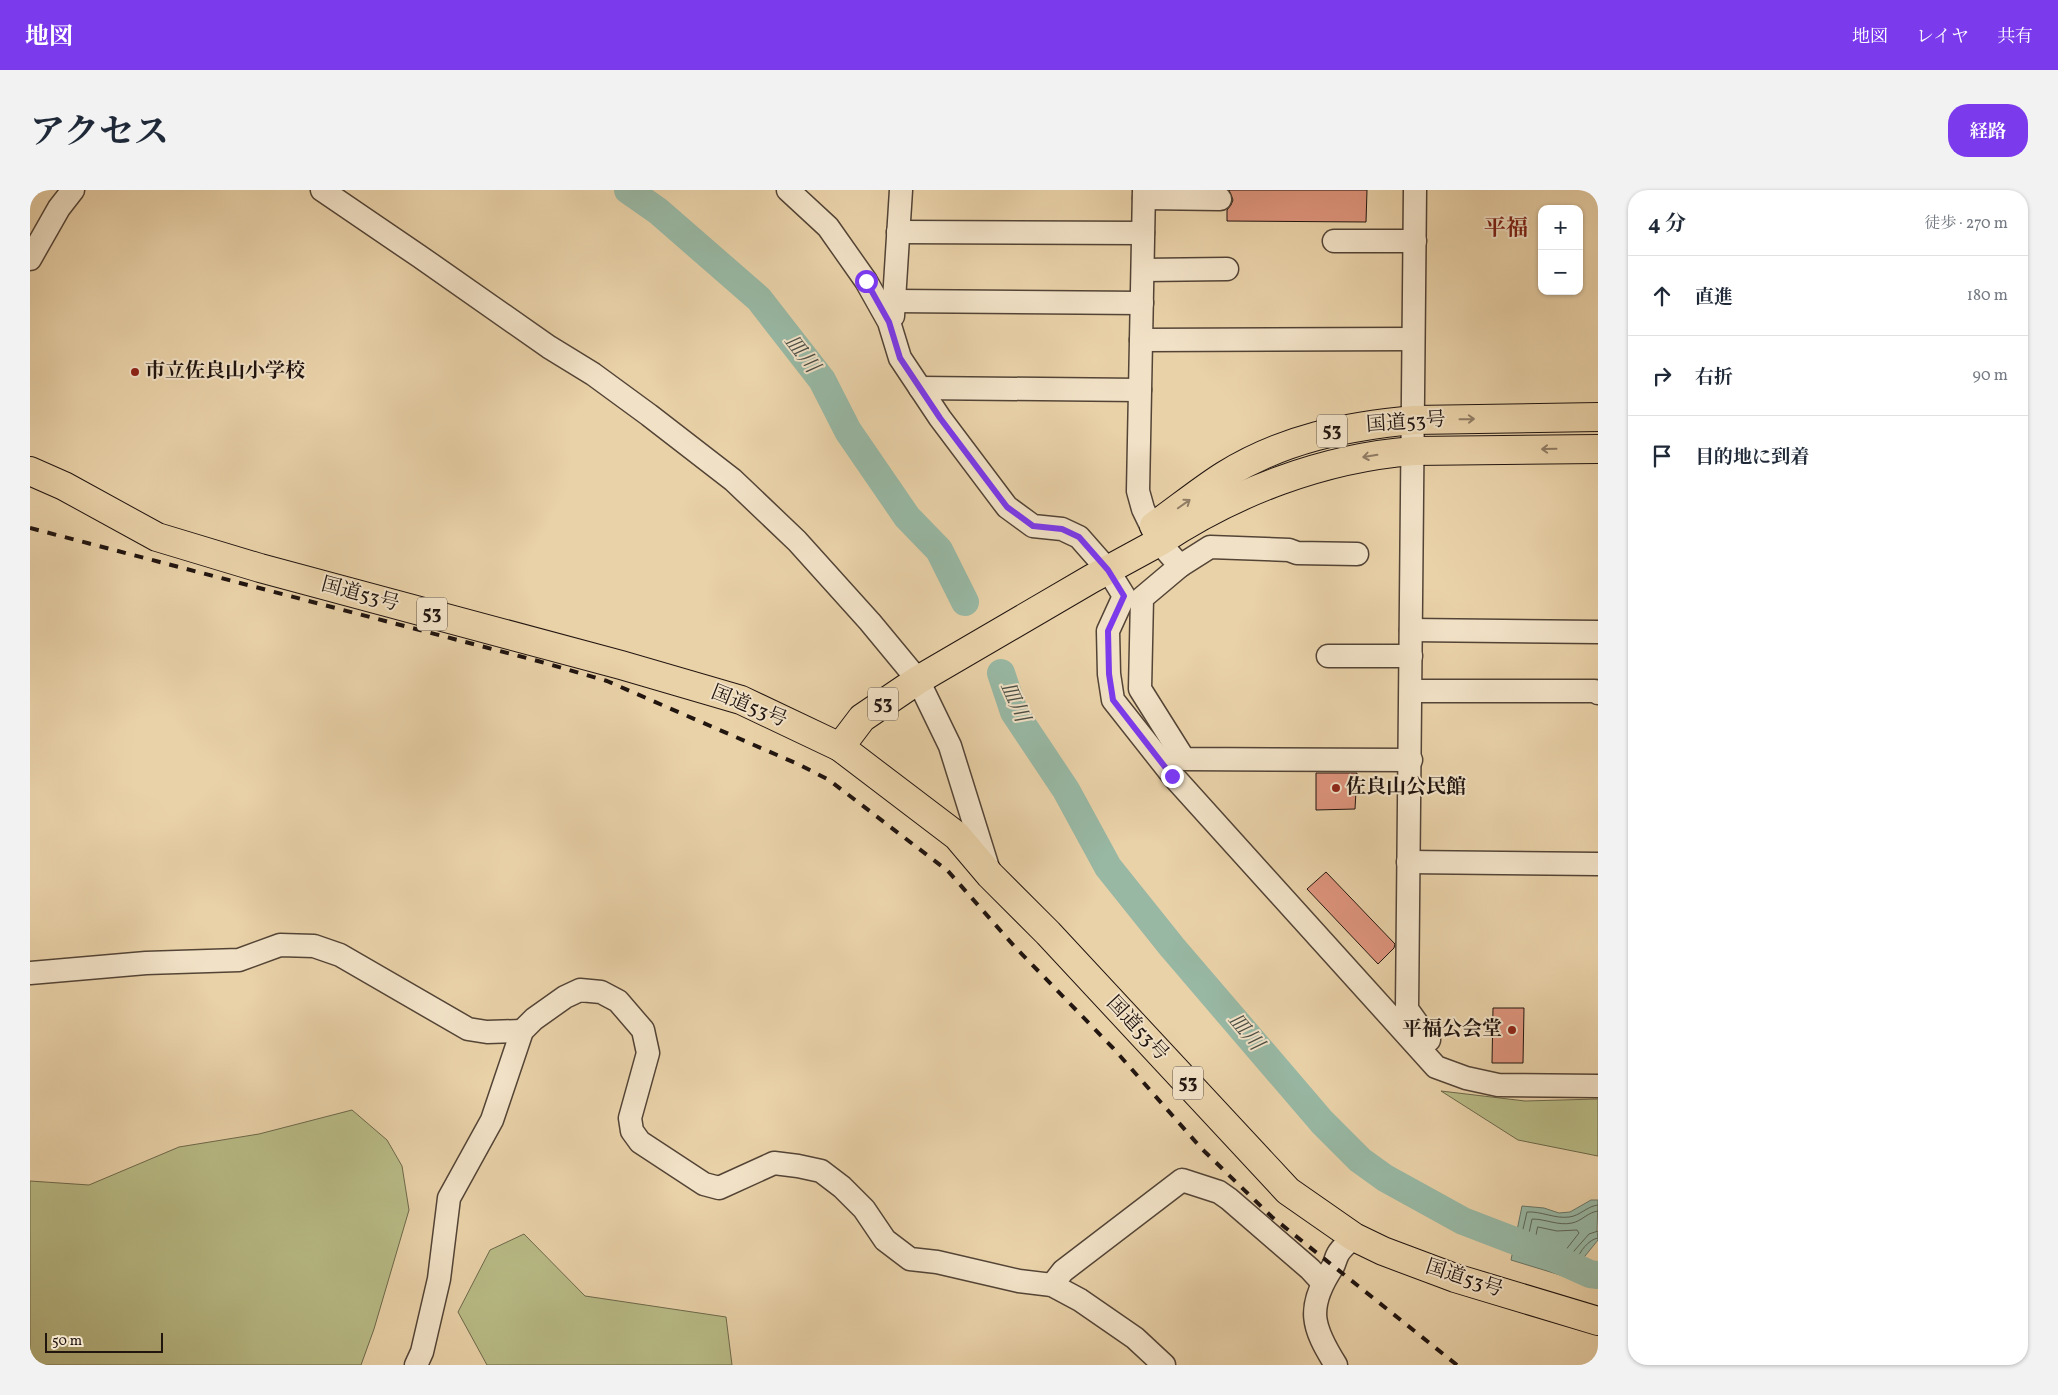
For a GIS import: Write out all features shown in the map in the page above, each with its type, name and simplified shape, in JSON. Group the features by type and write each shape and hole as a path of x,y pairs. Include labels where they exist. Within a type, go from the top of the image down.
{"highway":[{"name":"国道53号","path":"840,747 862,718 926,675 1099,574 1156,534 1225,475 1284,445 1347,428 1414,420 1598,417"},
{"name":"国道53号","path":"1156,534 1189,523 1238,498 1290,476 1355,458 1413,451 1598,448"},
{"name":"国道53号","path":"30,470 64,486 157,537 260,568 621,665 741,700 840,747 957,836 990,875 1048,933 1288,1191 1354,1237 1383,1251 1455,1278 1598,1321"}],"street":[{"path":"30,259 59,208 73,190"},
{"path":"322,190 549,347 593,374 733,480 797,541 870,622 926,675 990,875"},
{"path":"788,190 828,227 866,281 892,311"},
{"path":"901,190 892,311 900,358 940,418 1007,507 1033,526 1062,529 1079,537 1099,574 1124,596 1108,631 1109,674 1113,700 1178,768 1397,1011 1436,1067 1466,1078 1498,1085 1598,1086"},
{"path":"1397,1011 1408,862 1411,760 1414,420 1412,339 1415,190"},
{"path":"1180,566 1156,534 1143,509 1138,491 1144,194 1220,199"},
{"path":"898,232 1143,233"},
{"path":"1334,241 1414,241"},
{"path":"1143,270 1227,269"},
{"path":"892,311 1142,303"},
{"path":"1141,340 1412,339"},
{"path":"920,388 1140,390"},
{"path":"1178,768 1140,689 1142,598 1180,566 1210,547 1289,550 1297,553 1357,554"},
{"path":"1411,630 1598,632"},
{"path":"1328,656 1411,656"},
{"path":"1411,691 1596,691 1598,693"},
{"path":"1178,768 1411,760"},
{"path":"1408,862 1598,864"},
{"path":"30,973 146,963 239,960 280,945 314,946 340,955 468,1028 487,1032 522,1031"},
{"path":"416,1365 422,1352 439,1279 449,1198 492,1120 522,1031 534,1019 565,997 580,990 601,992 618,1001 643,1030 648,1053 630,1118 632,1131 640,1142 688,1174 704,1184 719,1188 774,1163 821,1171 842,1187 864,1210 885,1240 910,1259 936,1262 1019,1280 1052,1285 1080,1300 1135,1338 1164,1365"},
{"path":"1052,1285 1063,1271 1182,1180 1219,1192 1310,1269 1322,1282"},
{"path":"1336,1365 1320,1339 1314,1308 1322,1282 1334,1266 1338,1252 1354,1237"}],"green space":[{"path":"1441,1091 1525,1101 1598,1099 1598,1156 1518,1140"},
{"path":"352,1110 387,1140 402,1166 409,1210 374,1329 361,1365 30,1365 30,1181 89,1185 179,1147 259,1134"},
{"path":"524,1234 585,1296 726,1317 732,1365 487,1365 458,1312 490,1250"}],"water":[{"path":"1591,1200 1598,1200 1598,1240 1581,1261 1598,1264 1598,1284 1570,1278 1511,1260 1522,1206 1544,1208 1559,1213 1570,1212"}],"building":[{"path":"1229,190 1367,190 1366,222 1227,221 1227,210 1233,200"},
{"name":"佐良山公民館","path":"1316,773 1357,773 1355,809 1316,810"},
{"path":"1326,872 1395,944 1394,948 1378,964 1307,889"},
{"name":"平福公会堂","path":"1493,1008 1524,1008 1523,1063 1492,1063"}],"waterway":[{"name":"皿川","path":"628,190 658,211 759,299 822,380 848,431 907,517 939,550 965,602"},
{"name":"皿川","path":"1001,673 1014,712 1066,790 1108,867 1172,947 1322,1122 1360,1160 1385,1178 1463,1221 1523,1244 1590,1274 1598,1275"}],"railway":[{"path":"30,528 538,661 607,681 800,765 829,780 948,871 1015,947 1113,1048 1202,1149 1272,1217 1457,1365"}],"place":[{"name":"市立佐良山小学校","path":"135,372"},
{"name":"佐良山公民館","path":"1336,788"},
{"name":"平福公会堂","path":"1512,1030"}],"district":[{"name":"平福","path":"1506,229"}],"route":[{"path":"866,281 889,322 900,358 940,418 1007,507 1033,526 1062,529 1079,537 1108,570 1124,596 1108,631 1109,674 1113,700 1172,776"}]}
